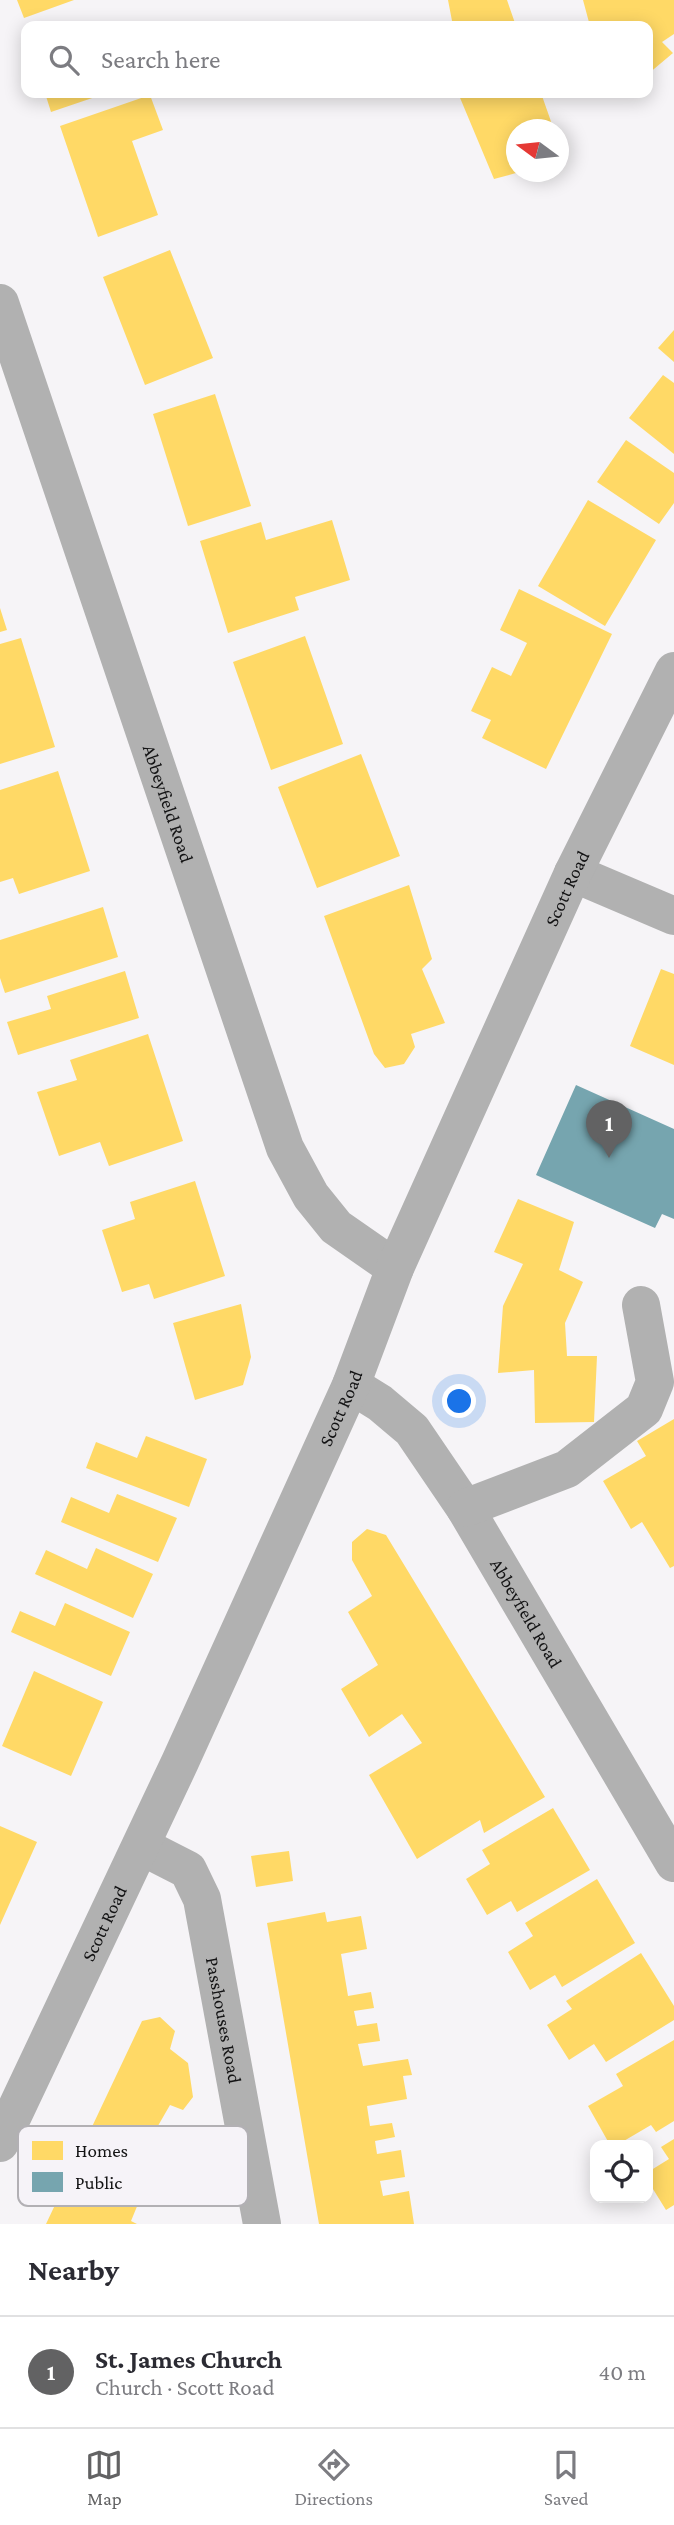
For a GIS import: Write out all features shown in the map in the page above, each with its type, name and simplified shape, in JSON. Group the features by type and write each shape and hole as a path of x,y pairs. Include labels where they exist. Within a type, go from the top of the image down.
{"street":[{"name":"Abbeyfield Road","path":"0,303 285,1148 311,1196 336,1227 395,1268"},
{"name":"Scott Road","path":"0,2143 141,1846 351,1385 395,1268 573,873 674,671"},
{"path":"573,873 674,916"},
{"path":"465,1508 567,1469 644,1409 654,1382 641,1304"},
{"name":"Abbeyfield Road","path":"351,1385 380,1403 412,1430 465,1508 674,1863"},
{"name":"Passhouses Road","path":"141,1846 188,1870 202,1899 244,2126"},
{"name":"Passhouses Road","path":"248,2148 262,2224"}],"building: Homes":[{"path":"17,0 74,0 24,18"},
{"path":"448,0 507,0 514,21 452,21"},
{"path":"583,0 674,0 674,34 662,42 673,53 653,70 653,21 589,21"},
{"path":"47,98 92,98 51,112"},
{"path":"141,98 151,98 163,130 132,141 158,215 98,237 60,126"},
{"path":"460,98 543,98 550,119 506,119 506,176 494,179"},
{"path":"170,250 213,358 145,385 103,277"},
{"path":"674,330 674,362 658,348"},
{"path":"663,375 674,383 674,454 629,418"},
{"path":"215,394 251,506 188,526 153,414"},
{"path":"626,440 674,473 674,503 659,524 597,482"},
{"path":"588,500 656,540 605,626 538,586"},
{"path":"332,520 350,580 295,597 299,610 228,633 200,541 261,522 266,540"},
{"path":"519,589 612,634 546,769 482,738 491,720 471,711 492,667 511,676 527,643 500,630"},
{"path":"0,608 7,630 0,632"},
{"path":"305,636 343,744 271,770 233,662"},
{"path":"21,638 55,747 0,764 0,644"},
{"path":"361,754 400,856 317,888 278,787"},
{"path":"58,771 90,871 19,894 13,878 0,882 0,790"},
{"path":"409,885 432,959 422,969 445,1023 411,1034 415,1047 404,1064 385,1068 374,1054 324,916"},
{"path":"103,907 118,957 5,993 0,978 0,940"},
{"path":"661,969 674,974 674,1065 630,1046"},
{"path":"125,971 139,1018 18,1055 7,1022 51,1009 47,996"},
{"path":"148,1034 183,1141 109,1166 100,1142 59,1156 37,1092 77,1080 70,1060"},
{"path":"195,1181 225,1276 154,1299 149,1284 122,1292 102,1230 135,1219 130,1202"},
{"path":"518,1199 574,1222 559,1270 583,1282 565,1323 567,1356 597,1356 594,1422 535,1423 534,1370 498,1373 503,1306 523,1264 494,1252"},
{"path":"241,1304 251,1357 243,1385 195,1400 173,1323"},
{"path":"674,1419 674,1566 670,1568 642,1522 631,1529 603,1481 646,1456 637,1441"},
{"path":"146,1436 207,1459 189,1507 86,1468 96,1442 137,1458"},
{"path":"117,1494 177,1518 158,1562 61,1522 71,1497 109,1513"},
{"path":"367,1529 386,1535 545,1797 484,1833 480,1820 417,1859 369,1775 422,1743 402,1714 369,1737 341,1689 378,1665 348,1612 372,1596 352,1560 352,1542"},
{"path":"96,1548 153,1574 133,1618 35,1574 46,1550 87,1569"},
{"path":"65,1603 130,1632 111,1676 11,1632 20,1611 55,1626"},
{"path":"34,1671 103,1702 71,1776 2,1746"},
{"path":"553,1808 590,1870 517,1912 511,1901 487,1915 466,1879 490,1864 482,1850"},
{"path":"0,1826 37,1842 0,1925"},
{"path":"289,1851 293,1881 256,1887 251,1856"},
{"path":"597,1879 635,1943 562,1987 555,1975 530,1990 508,1952 533,1936 525,1923"},
{"path":"325,1912 327,1922 361,1916 367,1949 341,1954 348,1996 371,1992 374,2008 354,2011 357,2026 377,2023 380,2041 358,2044 363,2066 408,2059 412,2075 403,2076 407,2099 367,2106 370,2126 392,2123 395,2137 375,2141 377,2154 401,2150 405,2177 380,2181 383,2196 409,2191 414,2224 319,2224 267,1923"},
{"path":"641,1953 674,2006 674,2020 606,2062 594,2044 569,2060 547,2025 572,2009 566,2001"},
{"path":"160,2017 175,2031 170,2049 188,2063 193,2097 183,2110 170,2105 158,2126 92,2126 142,2021"},
{"path":"674,2040 674,2121 656,2132 651,2125 626,2140 607,2140 588,2106 623,2086 616,2074"},
{"path":"674,2139 674,2205 666,2210 653,2189 653,2169 669,2159 661,2147"},
{"path":"55,2206 137,2206 131,2221 137,2224 46,2224"}],"building: Public":[{"path":"576,1085 674,1129 674,1219 662,1214 655,1228 536,1175"}],"place":[{"name":"St. James Church","path":"609,1158"}]}
